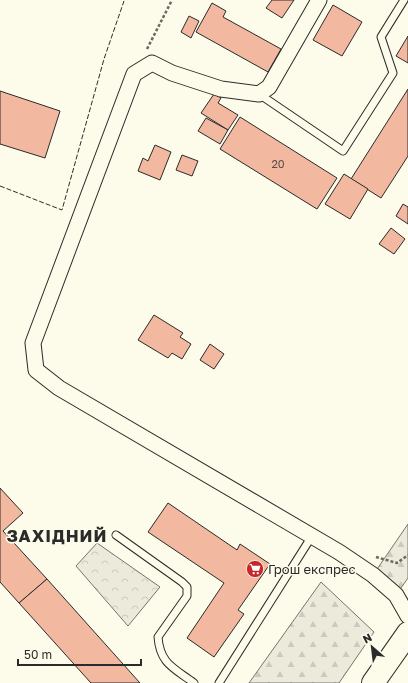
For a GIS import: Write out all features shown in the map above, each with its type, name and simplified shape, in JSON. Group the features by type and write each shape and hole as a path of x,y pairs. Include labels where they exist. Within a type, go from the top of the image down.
{"highway":[{"path":"373,683 408,633"}],"street":[{"path":"319,0 269,87 258,94 221,90 172,73 152,63 134,74 33,343 36,370 59,388 339,552 374,575 396,595 408,616"}],"lane":[{"path":"258,94 343,151 393,73 381,38 404,0"},
{"path":"116,535 187,587 187,596 158,637 159,649 165,662 194,683"},
{"path":"219,683 312,536"}],"path":[{"path":"134,74 172,0"}],"green space":[{"path":"408,524 408,578 396,595 373,575"},
{"path":"97,543 160,587 128,626 76,566"},
{"path":"321,582 374,632 339,683 249,683"}],"building":[{"path":"272,0 294,0 282,18 266,8"},
{"path":"212,3 226,11 223,17 281,49 268,72 196,32"},
{"path":"333,5 362,22 342,56 313,40"},
{"path":"189,16 199,21 191,38 181,32"},
{"path":"408,36 408,63 396,56"},
{"path":"408,89 408,156 381,198 351,179"},
{"path":"0,91 60,111 45,158 0,144"},
{"path":"214,94 221,98 218,103 238,115 228,130 201,113"},
{"path":"240,117 337,178 317,209 220,149"},
{"path":"206,118 228,130 220,144 198,131"},
{"path":"155,145 171,152 160,180 138,171 143,158 148,161"},
{"path":"182,155 198,161 192,176 176,170"},
{"path":"344,174 368,189 350,219 325,204"},
{"path":"403,204 408,207 408,224 396,216"},
{"path":"391,228 405,239 394,254 379,244"},
{"path":"154,315 183,333 180,337 191,344 182,359 172,353 168,358 138,340"},
{"path":"210,344 224,354 214,369 200,360"},
{"path":"0,488 23,513 3,531 47,579 19,603 0,582"},
{"path":"168,503 237,550 240,544 270,564 238,610 244,614 214,657 187,638 224,583 148,532"},
{"path":"47,579 140,683 91,683 19,603"}],"fence":[{"path":"0,186 62,210 104,59 124,1"}],"place":[{"name":"Грош експрес","path":"255,569"}],"district":[{"name":"ЗАХІДНИЙ","path":"57,535"}]}
